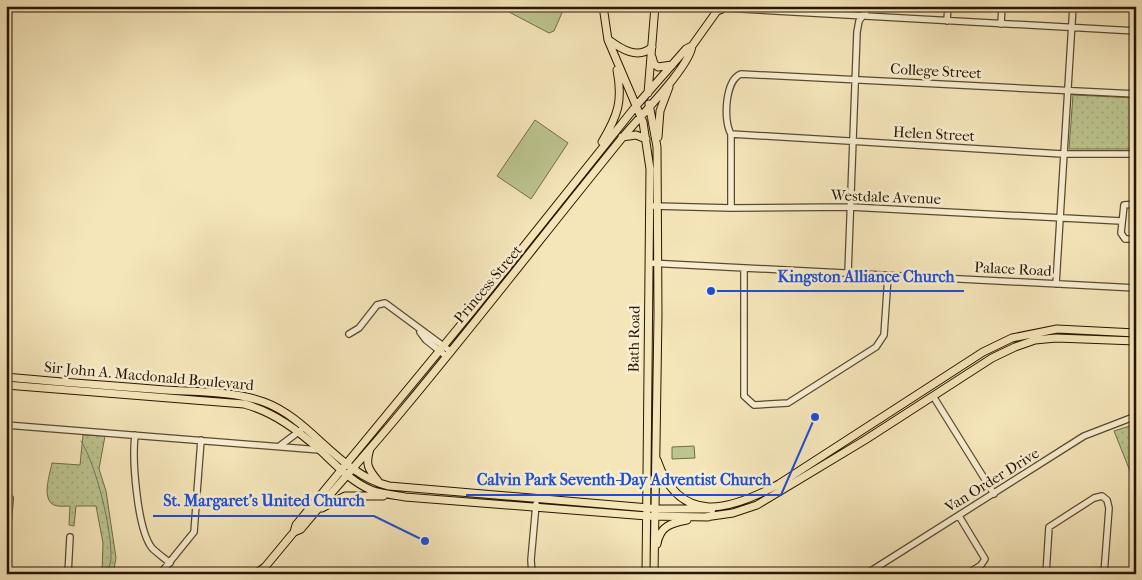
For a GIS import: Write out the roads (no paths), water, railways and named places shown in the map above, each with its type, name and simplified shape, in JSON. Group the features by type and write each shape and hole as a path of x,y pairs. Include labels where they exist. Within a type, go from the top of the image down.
{"main road":[{"path":"589,164 618,114 620,84 615,57 608,40 603,6"},
{"name":"Bath Road","path":"654,574 651,517 649,263 657,147 648,93 655,6"},
{"name":"Princess Street","path":"255,574 264,570 294,532 296,525 350,465 636,106 672,64 692,46 712,21 716,19 723,8"},
{"path":"608,40 628,52 644,53 652,51 654,64 658,67 672,64"},
{"name":"Princess Street","path":"350,465 372,445 538,245 622,138 676,74 691,53 692,46"},
{"name":"Bath Road","path":"615,57 640,116 646,140 658,264 656,455 651,508"},
{"path":"657,147 663,98 676,74"},
{"path":"622,138 636,135 646,140"},
{"name":"Sir John A. Macdonald Boulevard","path":"6,378 247,397 281,409 344,472 370,490 405,497 712,509 754,497 779,484 983,352 1012,338 1057,329 1136,333"},
{"path":"654,564 658,538 664,528 677,522 733,513 757,505 992,358 1035,340 1056,338 1134,342"},
{"path":"933,396 934,388 942,378"},
{"name":"Sir John A. Macdonald Boulevard","path":"6,385 244,404 272,414 301,430 380,484 404,489 651,517 708,517"},
{"path":"915,396 933,396"},
{"path":"372,445 366,461 369,470 380,484"},
{"path":"656,455 662,473 670,488 680,497 692,503 712,509"},
{"name":"Princess Street","path":"294,532 301,529 344,472"},
{"path":"315,512 345,496 405,497"},
{"name":"Bath Road","path":"646,574 651,517"}],"street":[{"path":"848,273 857,32 862,17 870,6"},
{"path":"947,21 948,6"},
{"path":"1001,24 1002,6"},
{"path":"1056,284 1073,6"},
{"path":"723,8 1136,31"},
{"name":"College Street","path":"731,134 727,122 730,84 735,77 744,74 1136,94"},
{"path":"731,134 731,208"},
{"name":"Helen Street","path":"731,134 1064,154 1136,154"},
{"path":"1136,204 1124,205 1121,221 1122,236 1136,239"},
{"name":"Westdale Avenue","path":"653,206 731,208 850,206 1121,221"},
{"name":"Palace Road","path":"649,263 1136,288"},
{"path":"744,268 744,396 754,405 788,404 876,347 884,335 888,276"},
{"path":"349,334 359,328 381,303 385,303 448,354"},
{"path":"933,396 994,494"},
{"name":"Van Order Drive","path":"870,573 1084,436 1136,416"},
{"path":"6,425 320,450"},
{"path":"279,446 301,430"},
{"path":"135,435 135,475 145,534 152,548 170,563"},
{"path":"160,574 194,532 201,440"},
{"path":"6,496 10,498 6,550"},
{"path":"1046,574 1049,527 1094,498 1102,496 1107,500 1108,508 1104,574"},
{"path":"532,574 531,560 536,503"},
{"path":"959,516 985,559 981,565 968,574"},
{"path":"68,574 70,538"}],"waterway":[{"path":"81,441 92,465 106,515 111,546 111,562 107,574"}],"place":[{"name":"Kingston Alliance Church","path":"711,291"},
{"name":"Calvin Park Seventh-Day Adventist Church","path":"815,417"},
{"name":"St. Margaret's United Church","path":"425,541"}]}
